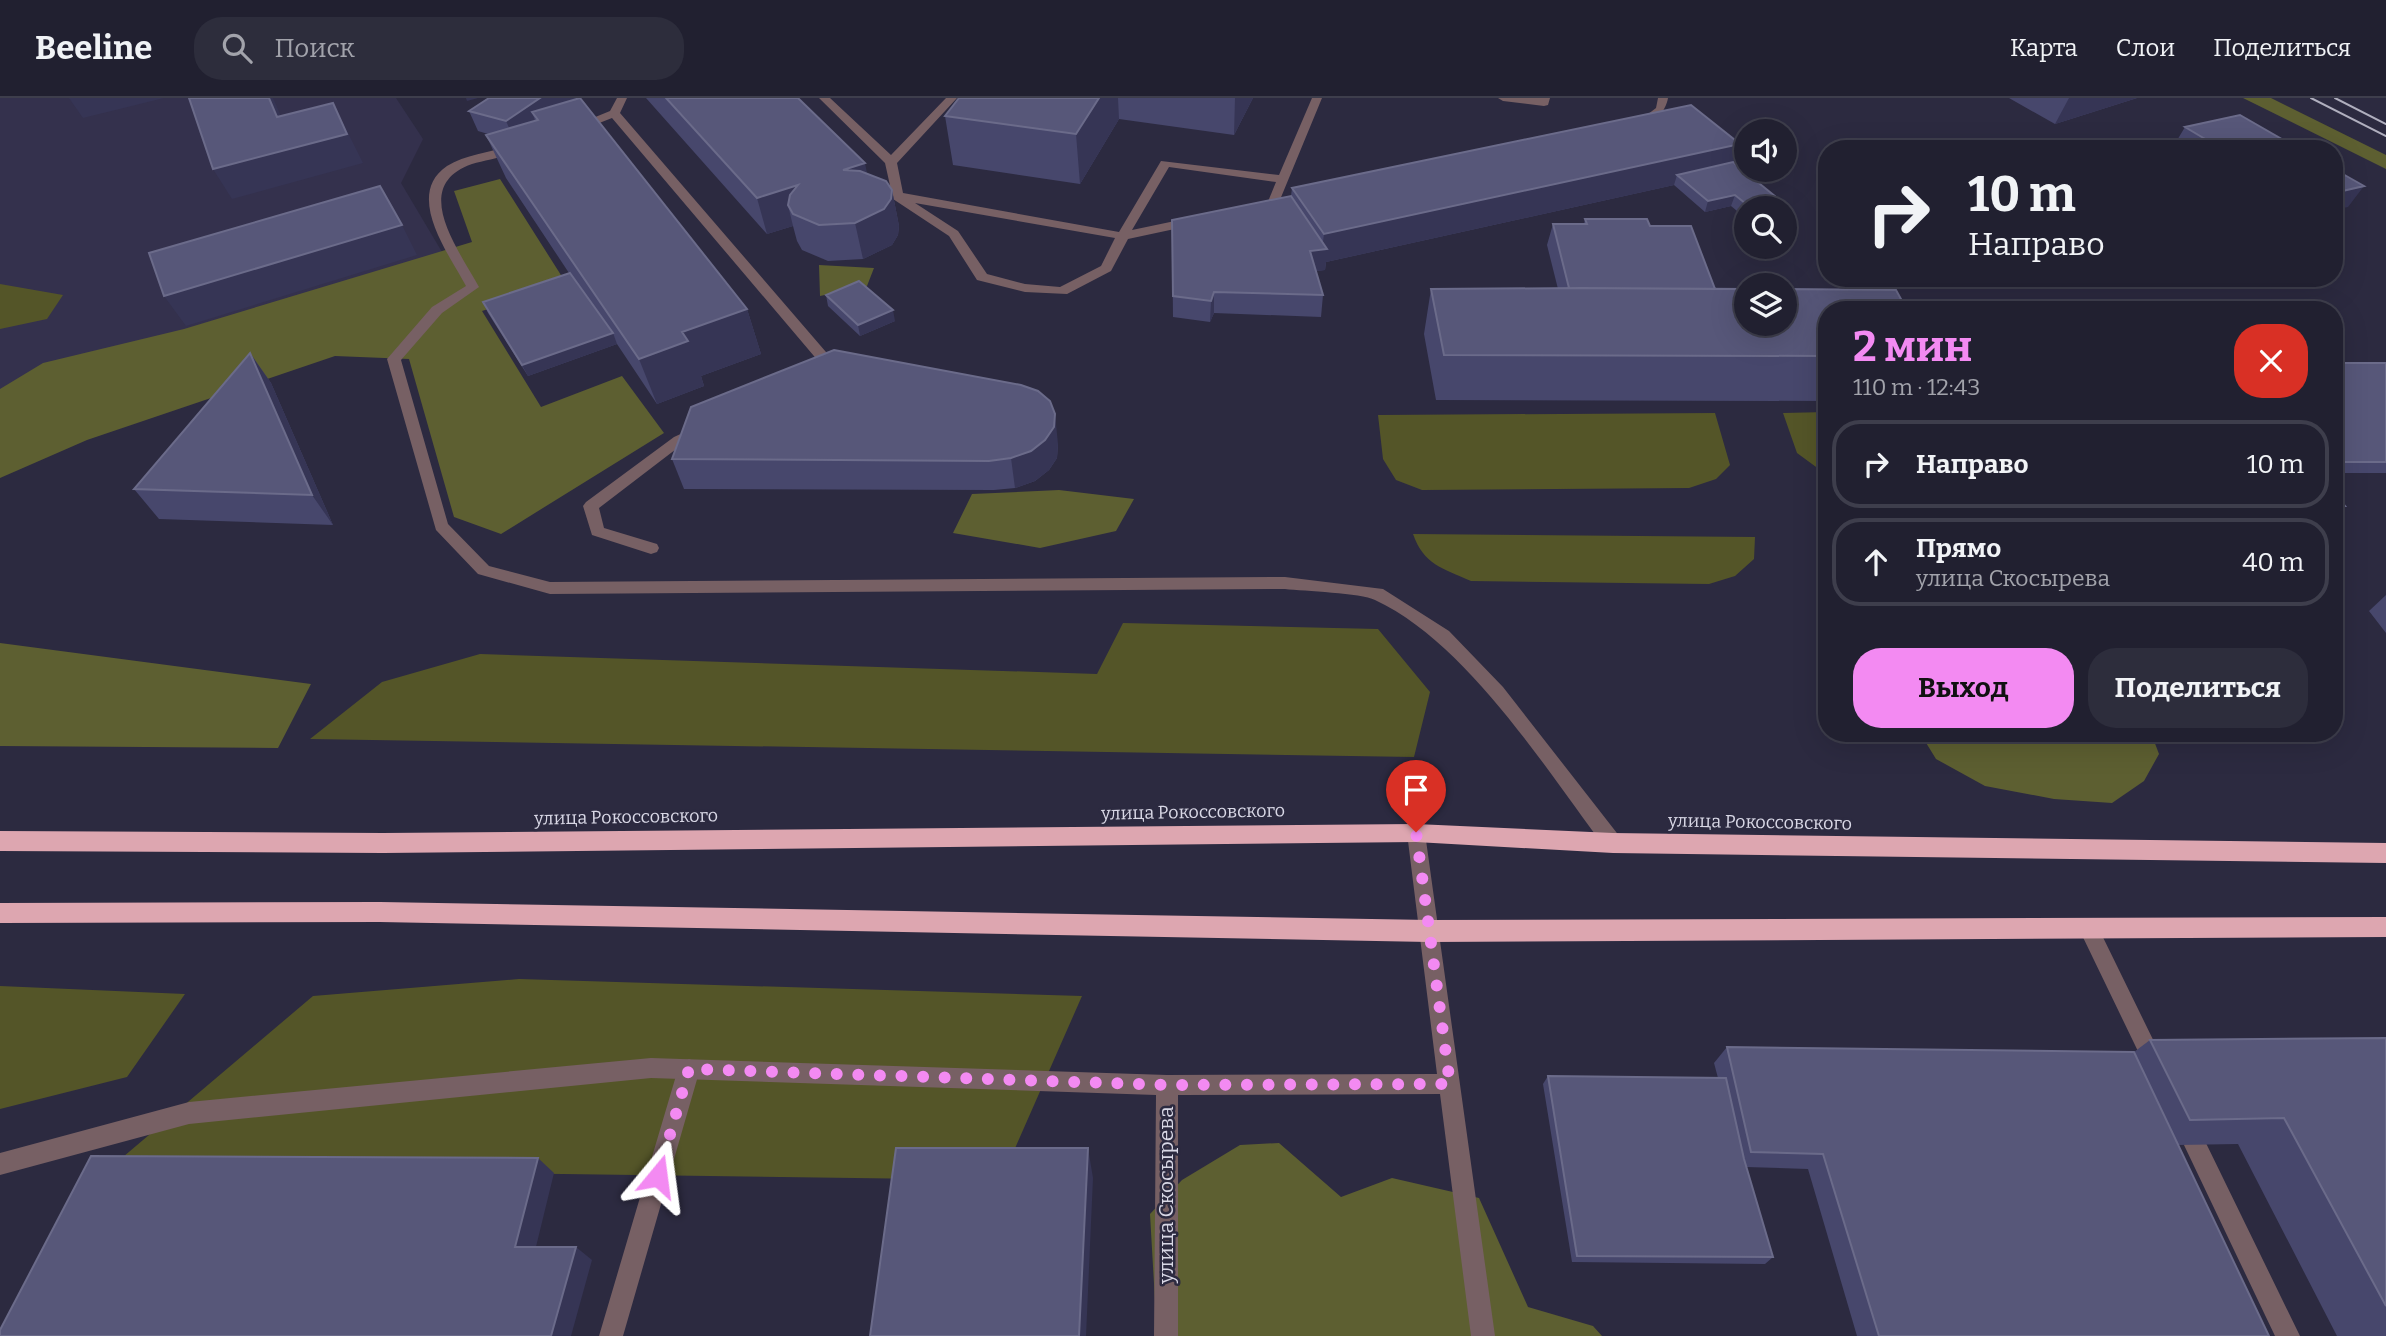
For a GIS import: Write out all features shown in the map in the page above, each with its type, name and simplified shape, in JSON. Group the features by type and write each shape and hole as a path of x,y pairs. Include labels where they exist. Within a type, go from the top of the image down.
{"highway":[{"name":"улица Рокоссовского","path":"0,841 383,843 1416,832 1613,843 2386,853"},
{"path":"0,913 380,912 1429,931 2386,927"}],"street":[{"path":"565,132 614,113 622,98"},
{"path":"824,98 891,162 897,196 954,234 982,277 1025,288 1062,291 1106,268 1165,163 1283,179"},
{"path":"891,162 952,98"},
{"path":"1273,204 1317,98"},
{"path":"1503,98 1544,103 1545,98"},
{"path":"1625,129 1638,127 1661,108 1663,98"},
{"path":"614,113 827,362 810,380"},
{"path":"540,141 451,169 435,186 433,207 473,287 437,310 394,359 441,526 484,570 550,588 1285,583 1377,593 1443,635 1488,682 1613,843"},
{"path":"897,196 1123,236 1205,218"},
{"path":"1259,207 1286,201"},
{"path":"651,548 597,531 591,506 679,440 715,424"},
{"path":"1416,832 1483,1336"},
{"path":"2089,929 2157,1068"},
{"path":"0,1164 190,1113 651,1068 1167,1085"},
{"path":"611,1336 689,1069"},
{"name":"улица Скосырева","path":"1166,1336 1167,1085 1450,1084"},
{"path":"2195,1145 2288,1336"}],"shaded area":[{"path":"0,98 396,98 423,139 401,183 464,289 0,465"},
{"path":"0,284 63,295 47,319 0,329"},
{"path":"1818,412 1818,468 1797,453 1783,413"},
{"path":"1715,413 1730,465 1716,479 1689,488 1422,490 1396,480 1383,459 1378,415"},
{"path":"1413,534 1755,537 1754,559 1735,576 1709,584 1471,581 1435,564 1423,553"},
{"path":"1123,623 1378,629 1430,692 1414,757 310,739 382,682 480,654 1097,674"},
{"path":"519,979 1082,996 1001,1180 110,1168 313,996"},
{"path":"0,986 185,994 127,1077 0,1109"}],"green space":[{"path":"2243,98 2271,98 2386,155 2386,169 2343,148 2343,140 2328,140"},
{"path":"500,179 566,283 482,311 541,407 622,376 664,433 501,534 454,517 409,359 335,356 87,440 0,478 0,389 43,363 184,329 472,242 454,191"},
{"path":"819,265 874,268 867,286 820,296"},
{"path":"1059,490 1134,499 1116,531 1040,548 953,533 972,494"},
{"path":"0,643 311,684 278,748 0,746"},
{"path":"1926,742 2154,742 2159,754 2144,781 2112,803 2054,799 1985,786 1936,759"},
{"path":"1279,1143 1341,1197 1392,1178 1479,1198 1528,1307 1593,1326 1602,1336 1157,1336 1150,1214 1182,1180 1240,1145"}],"building":[{"path":"189,98 269,98 277,117 333,103 347,134 213,169"},
{"path":"489,98 540,98 506,121 469,111"},
{"path":"580,98 747,309 682,332 688,341 639,359 486,135 538,120 532,112"},
{"path":"666,98 798,98 865,163 843,170 860,171 886,181 892,190 891,199 884,209 855,223 819,225 793,214 788,205 790,195 798,185 757,198"},
{"path":"959,98 1099,98 1076,134 945,116"},
{"path":"1691,105 1734,139 1734,145 1324,234 1292,188"},
{"path":"2240,115 2283,140 2207,140 2185,127"},
{"path":"1733,162 1734,182 1758,182 1775,196 1735,195 1708,201 1677,175"},
{"path":"2343,174 2364,186 2343,191"},
{"path":"380,186 402,225 164,296 149,253"},
{"path":"1291,196 1327,249 1310,251 1323,295 1214,292 1211,301 1173,296 1172,220"},
{"path":"1585,219 1647,219 1650,226 1691,226 1715,289 1569,288 1553,224 1587,224"},
{"path":"570,273 613,333 522,365 483,302"},
{"path":"859,281 893,310 858,325 826,295"},
{"path":"1431,289 1734,289 1734,336 1797,336 1797,289 1896,290 1902,301 1818,301 1818,356 1444,355"},
{"path":"834,350 1021,385 1038,391 1050,401 1055,414 1054,427 1045,440 1031,451 1011,458 989,461 672,459 691,407"},
{"path":"250,353 312,495 134,489"},
{"path":"2343,363 2386,363 2386,462 2343,462"},
{"path":"2386,1038 2386,1306 2284,1118 2190,1120 2150,1040"},
{"path":"1727,1047 2134,1052 2269,1336 1879,1336 1823,1154 1751,1152"},
{"path":"1548,1076 1726,1078 1744,1159 1773,1257 1577,1256"},
{"path":"896,1148 1088,1148 1079,1336 870,1336"},
{"path":"91,1156 538,1158 515,1247 576,1247 551,1336 0,1336 0,1330"}],"tram line":[{"path":"2311,98 2386,136"},
{"path":"2335,98 2386,124"}],"route":[{"path":"658,1176 689,1069 1167,1085 1450,1084 1416,832"}]}
